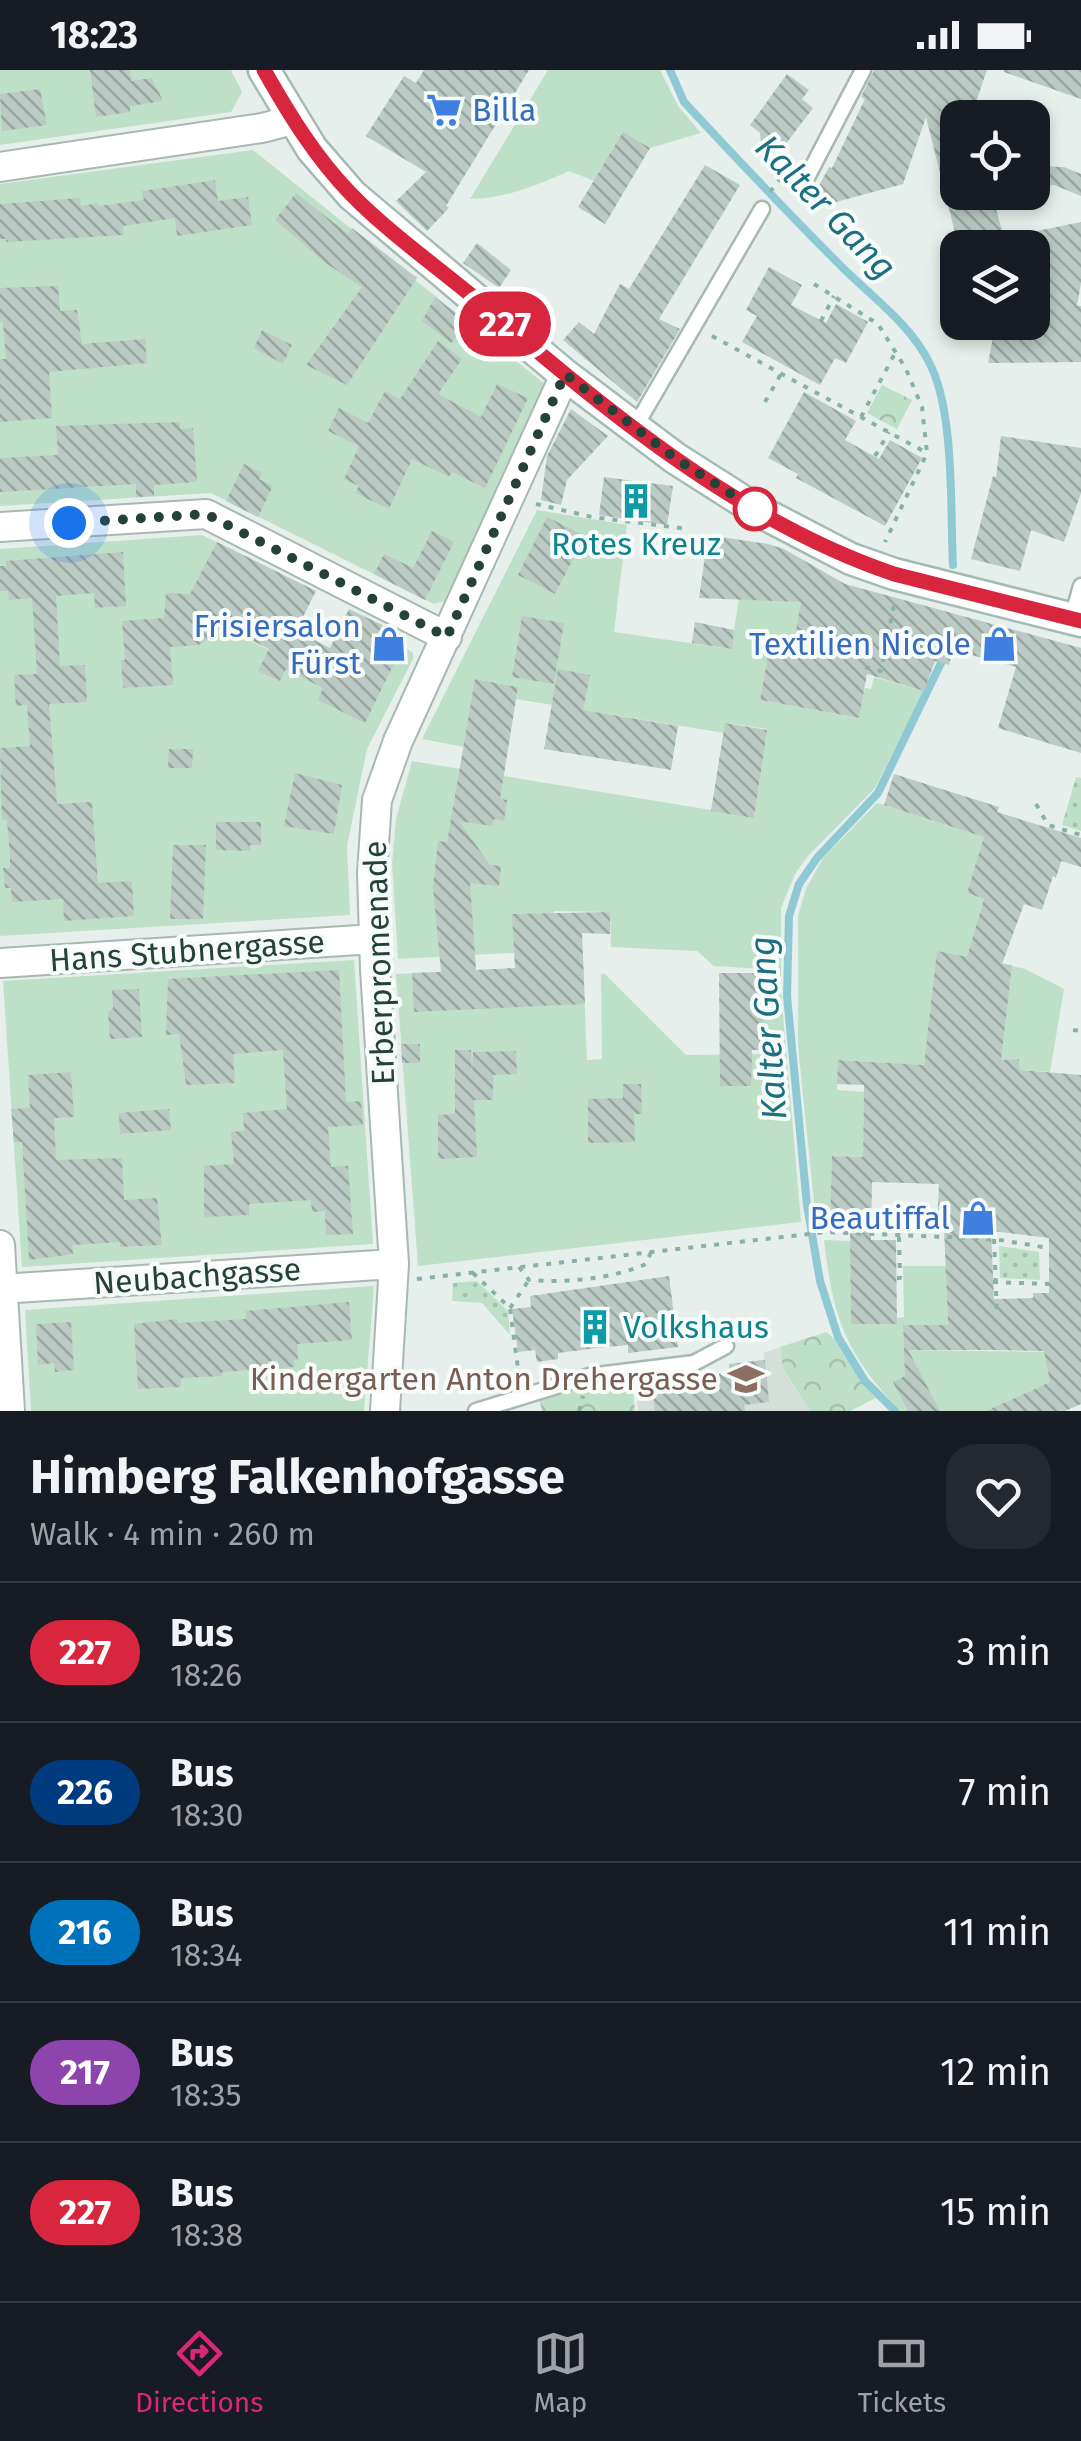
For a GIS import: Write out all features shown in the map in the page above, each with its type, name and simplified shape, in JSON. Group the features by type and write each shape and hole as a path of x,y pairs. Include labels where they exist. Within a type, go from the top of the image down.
{"street":[{"path":"264,70 312,149 352,195 635,428 754,508 872,567 1076,620"},
{"path":"0,167 293,120"},
{"name":"Erberpromenade","path":"385,1411 394,1273 374,940 373,842 377,800 398,741 514,494 565,374"},
{"path":"0,527 206,514 447,637"},
{"name":"Hans Stubnergasse","path":"0,963 374,940"},
{"path":"0,1246 10,1411"},
{"name":"Neubachgasse","path":"1,1289 394,1273"}],"lane":[{"path":"803,185 863,70"},
{"path":"635,428 762,210"},
{"path":"1076,620 1081,586"},
{"path":"476,1411 590,1376 694,1363 726,1346"}],"path":[{"path":"814,284 871,317 896,352 922,407 927,453 872,567"},
{"path":"820,321 834,296"},
{"path":"694,327 927,453"},
{"path":"861,417 896,352"},
{"path":"765,402 781,374"},
{"path":"875,456 889,432"},
{"path":"514,494 558,510 688,529"},
{"path":"865,667 881,670 896,599 918,580"},
{"path":"1036,804 1048,824 1081,835"},
{"path":"1073,1030 1081,1032"},
{"path":"394,1273 473,1272 826,1232 994,1239 1048,1248"},
{"path":"896,1278 900,1278 900,1236"},
{"path":"994,1239 997,1315"},
{"path":"519,1267 529,1280 546,1281 631,1271 646,1264 651,1252"},
{"path":"473,1272 510,1308 522,1396"},
{"path":"510,1308 529,1280"},
{"path":"995,1282 1049,1284"}],"shaded area":[{"name":"Kindergarten Anton Drehergasse","path":"780,1347 783,1370 810,1411 638,1411 637,1401 653,1399 652,1393 704,1382 703,1375 729,1373 729,1364 764,1360 764,1353"}],"green space":[{"path":"0,70 231,70 242,92 231,112 0,145"},
{"path":"548,70 660,70 678,106 701,133 650,148 623,133 594,181 569,171 508,194 470,199"},
{"path":"253,150 551,389 444,601 434,604 211,493 0,506 0,184"},
{"path":"882,385 912,400 897,429 867,413"},
{"path":"537,510 627,525 614,632 731,649 739,599 841,603 858,653 771,637 760,700 858,718 865,688 871,689 874,677 924,691 875,788 807,857 781,908 781,991 801,1222 418,1266 396,974 583,965 587,1060 602,1059 601,974 686,1055 764,1054 763,969 714,966 697,951 611,947 610,912 554,911 549,951 398,959 392,864 396,819 412,761 754,817 767,729 726,723 724,733 516,699 518,687 476,679 464,747 422,739"},
{"path":"202,535 253,560 221,626 375,703 403,646 413,653 367,749 347,846 350,915 0,936 0,549"},
{"path":"1076,777 1081,778 1081,831 1062,825"},
{"path":"877,803 988,838 967,893 984,899 968,954 1025,969 1064,989 1050,1072 1020,1070 1019,1059 918,1065 839,1060 837,1090 864,1092 863,1157 832,1156 830,1221 816,1221 798,1046 798,916 806,889 823,858"},
{"path":"354,960 373,1244 22,1267 3,981"},
{"path":"824,1240 850,1241 897,1324 897,1318 904,1317 903,1266 946,1266 948,1325 903,1325 904,1350 1055,1352 1050,1383 1038,1394 1034,1389 1000,1405 1002,1411 900,1411 866,1370 845,1333 832,1292"},
{"path":"999,1246 1039,1252 1040,1280 1000,1278"},
{"path":"477,1281 508,1311 510,1335 482,1303 452,1301 453,1283"},
{"path":"374,1286 364,1411 31,1411 25,1310"},
{"path":"826,1332 876,1398 850,1411 810,1411 783,1369 780,1347"},
{"path":"632,1378 635,1411 542,1411 539,1399 576,1385"}],"building":[{"path":"90,70 130,70 131,81 152,78 163,101 130,106 130,112 96,117"},
{"name":"Billa","path":"424,70 529,70 446,206 449,208 427,231 396,201 426,172 366,136 404,76 416,83"},
{"path":"874,70 987,70 977,100 940,100 940,173 926,117 903,184 806,210 829,167 832,168 865,99 861,97"},
{"path":"1081,70 1081,99 1004,72"},
{"path":"787,74 809,90 802,99 813,108 782,149 772,142 761,142 760,133 750,125"},
{"path":"40,89 47,125 2,131 0,94"},
{"path":"623,132 650,148 605,224 578,207"},
{"path":"705,165 740,185 659,319 680,329 637,402 563,340 579,322 594,334 620,284 629,289"},
{"path":"1050,167 1064,167 1081,174 1081,196 1050,185"},
{"path":"215,180 218,201 248,197 252,225 177,236 175,218 123,226 124,235 6,242 0,239 0,204 80,198 81,206 99,206 144,200 142,191"},
{"path":"296,193 348,234 352,228 417,278 347,385 306,365 362,287 327,264 275,220"},
{"path":"949,210 996,210 1002,230 954,230"},
{"path":"1081,222 1077,306 1081,306 1081,362 988,363 992,340 1050,340 1050,230 1042,230"},
{"path":"477,243 511,270 499,288 463,263"},
{"path":"769,267 802,285 791,305 826,323 836,304 868,322 846,363 835,358 820,385 742,342 757,316 746,310"},
{"path":"58,286 60,311 77,310 82,344 145,339 147,363 49,372 52,418 0,422 0,359 6,359 0,288"},
{"path":"435,297 468,323 451,343 422,321"},
{"path":"262,330 292,345 283,364 254,348"},
{"path":"438,341 462,359 438,394 481,417 497,384 528,398 485,488 452,472 449,477 412,459 389,509 355,493 359,486 344,479 359,446 328,431 339,408 368,423 385,391 400,399"},
{"path":"804,392 856,421 845,440 879,459 890,440 922,458 885,526 796,478 798,474 768,458"},
{"path":"571,409 608,436 567,480 561,505 541,500 547,456"},
{"path":"180,422 180,429 193,428 197,482 154,485 154,496 136,497 136,484 0,492 0,458 58,455 56,426"},
{"path":"1001,436 1081,448 1081,493 1064,542 1031,530 1020,571 971,559 993,476 996,477"},
{"path":"244,464 262,473 259,479 273,486 258,517 226,501"},
{"name":"Rotes Kreuz","path":"604,477 673,486 667,525 599,515"},
{"path":"547,517 585,536 555,594 518,575"},
{"path":"432,531 454,542 425,600 374,574 384,554 413,568"},
{"path":"708,535 768,544 845,584 1081,648 1081,753 998,728 1016,667 953,650 949,665 935,661 924,691 867,674 859,718 760,700 771,637 794,641 801,602 699,598"},
{"path":"217,542 316,591 296,631 330,648 349,609 401,634 404,644 365,723 318,700 323,688 286,669 280,681 258,671 269,649 221,625 218,632 199,645 170,647 173,685 123,688 122,621 164,618 166,593 190,594"},
{"path":"123,552 126,606 95,608 94,593 56,596 60,666 85,665 87,702 49,704 57,804 92,802 98,883 132,881 134,916 64,921 63,899 12,902 11,888 5,888 3,868 10,868 10,855 7,820 2,819 0,748 30,746 27,705 16,706 14,675 37,674 32,598 9,600 8,591 0,591 0,566 6,566 6,561"},
{"path":"522,616 564,623 554,684 512,677"},
{"path":"695,622 734,630 732,649 692,643"},
{"path":"558,669 590,675 583,710 678,726 671,770 544,749"},
{"path":"475,679 518,687 500,799 507,800 504,821 494,819 492,826 459,821 490,865 501,866 499,886 470,883 476,970 515,968 512,914 610,912 610,934 582,933 585,1004 414,1012 412,973 441,972 433,887 438,841 447,842"},
{"path":"725,723 767,730 754,818 711,811"},
{"path":"169,749 193,749 192,768 168,768"},
{"path":"295,773 342,785 334,834 284,826"},
{"path":"894,774 1081,838 1081,867 1061,861 1042,910 1024,904 1002,964 1012,965 1001,1060 1019,1059 1020,1070 1081,1075 1081,1404 1065,1411 986,1411 1050,1382 1044,1351 908,1350 940,1411 908,1411 893,1382 905,1376 903,1325 948,1325 944,1227 937,1226 939,1184 872,1182 871,1240 896,1240 897,1324 851,1324 850,1222 830,1221 832,1156 863,1157 864,1085 837,1084 838,1060 924,1065 937,951 967,957 984,899 967,893 984,837 884,805","holes":["991,1231 1049,1238 1049,1293 1033,1293 1033,1298 994,1299"]},
{"path":"216,822 261,822 261,845 250,845 250,851 216,850"},
{"path":"173,845 206,845 203,919 170,919"},
{"path":"339,970 346,1102 361,1101 363,1125 328,1127 331,1167 348,1166 353,1234 326,1235 325,1211 312,1212 311,1200 249,1204 249,1215 204,1217 204,1166 234,1164 231,1132 244,1131 243,1113 287,1109 283,1050 233,1054 235,1083 186,1085 179,1034 166,1035 168,979"},
{"path":"719,973 763,973 764,1050 752,1050 751,1086 720,1086"},
{"path":"139,989 142,1037 110,1039 108,1013 113,1008 112,990"},
{"path":"401,1044 420,1044 420,1063 402,1063"},
{"path":"455,1050 471,1050 472,1075 473,1052 516,1051 517,1074 493,1075 493,1100 474,1100 477,1157 438,1159 438,1115 455,1114"},
{"path":"71,1072 74,1117 54,1118 56,1160 122,1158 124,1200 157,1198 162,1245 72,1245 73,1254 29,1260 22,1142 14,1142 11,1109 30,1108 28,1075"},
{"path":"623,1084 641,1084 642,1114 634,1114 635,1142 588,1143 588,1099 623,1098"},
{"path":"169,1109 171,1130 120,1134 119,1113"},
{"name":"Volkshaus","path":"669,1276 678,1347 628,1353 628,1345 597,1348 558,1353 558,1359 537,1362 535,1350 518,1352 512,1309 531,1307 530,1296"},
{"path":"349,1302 352,1340 297,1344 295,1367 222,1372 222,1376 181,1378 181,1387 138,1389 134,1324 177,1319 178,1323 246,1319 246,1311"},
{"path":"71,1322 74,1370 55,1372 54,1363 38,1365 36,1324"},
{"name":"Kindergarten Anton Drehergasse","path":"765,1360 769,1402 744,1405 745,1411 655,1411 652,1387 704,1382 703,1375 730,1373 729,1364"}],"waterway":[{"name":"Kalter Gang","path":"670,70 684,102 921,348 937,382 947,433 953,565"},
{"name":"Kalter Gang","path":"895,1411 865,1381 838,1337 820,1281 807,1205 787,996 789,916 799,884 817,858 878,793 941,663"}],"bus line":[{"name":"227","path":"264,70 312,149 352,195 565,374 675,458 754,508 863,564 1081,621"}],"place":[{"name":"Billa","path":"444,110"},
{"name":"Rotes Kreuz","path":"636,501"},
{"name":"Frisiersalon Fürst","path":"389,644"},
{"name":"Textilien Nicole","path":"999,644"},
{"name":"Beautiffal","path":"978,1218"},
{"name":"Volkshaus","path":"595,1327"},
{"name":"Kindergarten Anton Drehergasse","path":"746,1379"}],"route":[{"path":"69,523 206,514 447,637 565,374 675,458 755,509"}]}
